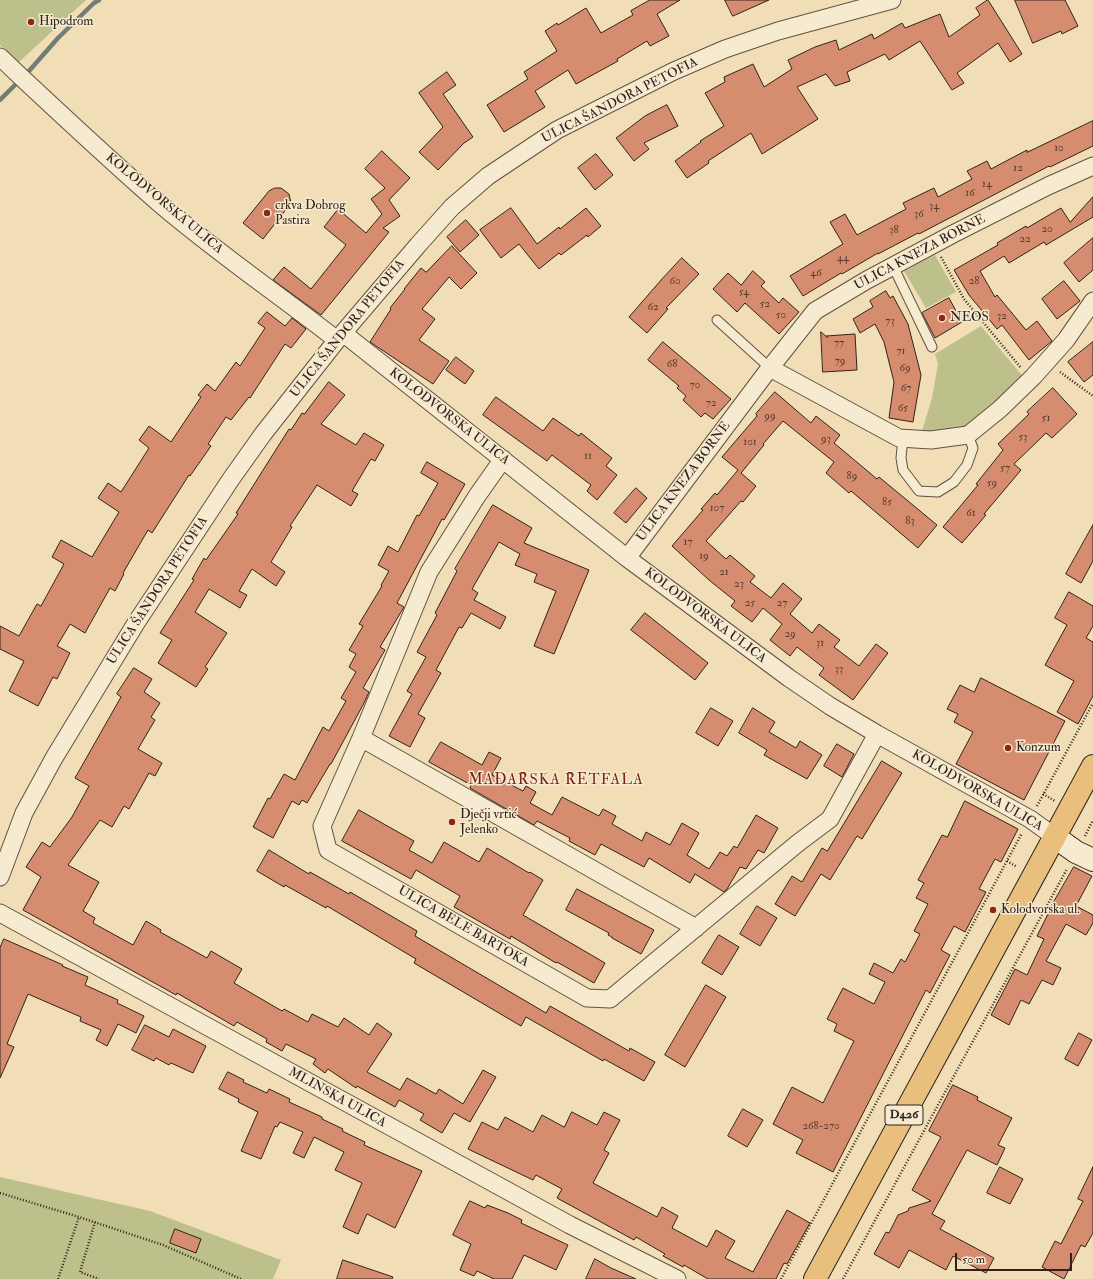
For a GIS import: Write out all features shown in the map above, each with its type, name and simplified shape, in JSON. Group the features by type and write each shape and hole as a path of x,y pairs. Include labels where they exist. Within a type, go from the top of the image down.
{"main road":[{"name":"D426","path":"815,1279 1093,766"}],"street":[{"name":"ULICA ŠANDORA PETOFIA","path":"0,877 24,813 46,772 136,623 231,479 259,439 340,337 452,207 488,176 557,130 674,71 725,49 778,31 892,0"},
{"name":"KOLODVORSKA ULICA","path":"0,57 160,203 234,263 307,316 340,337 502,459 627,558 789,678 830,706 877,734 1030,819 1054,837 1085,856"},
{"name":"ULICA KNEZA BORNE","path":"627,558 770,368 816,311 934,244 1048,186 1093,166"},
{"path":"770,368 899,438 931,440 968,435 1000,409 1046,362 1066,340 1093,301"},
{"name":"ULICA BELE BARTOKA","path":"502,459 429,572 362,738 322,826 328,850 587,998 610,999 830,818 877,734"},
{"path":"362,738 696,928"},
{"name":"MLINSKA ULICA","path":"0,913 570,1225 677,1279"}],"lane":[{"path":"893,266 932,347"},
{"path":"717,320 770,368"},
{"path":"903,438 900,458 903,470 919,490 938,492 954,482 967,465 972,448 968,435"}],"path":[{"path":"934,244 964,299 1030,379"},
{"path":"1046,362 1093,396"},
{"path":"781,1279 1093,703"},
{"path":"843,1279 993,1003 1085,856 1093,820"},
{"path":"0,1193 95,1222 163,1245 242,1279"},
{"path":"58,1279 79,1217"},
{"path":"95,1222 80,1272 99,1279"}],"green space":[{"name":"Hipodrom","path":"0,0 86,0 19,62 0,45"},
{"path":"935,255 956,292 926,308 904,271"},
{"path":"981,326 1024,378 966,429 921,434 932,398 938,364 935,354"},
{"path":"0,1177 150,1211 281,1260 273,1279 0,1279"}],"building":[{"path":"650,0 680,0 657,14 669,36 650,46 647,41 617,59 618,61 576,84 568,70 535,91 545,107 504,132 487,105 528,79 524,72 557,51 545,31 586,8 601,33 633,15 631,11"},
{"path":"725,0 769,0 733,16"},
{"path":"988,0 1022,54 1010,62 998,43 957,73 964,83 952,90 920,41 889,60 885,54 847,72 850,81 835,86 826,74 797,87 818,119 762,154 751,133 708,161 709,163 687,178 675,161 701,142 700,141 724,126 705,93 725,82 724,77 753,64 764,87 792,69 788,60 815,47 836,40 839,50 872,34 874,39 902,23 905,28 940,14 949,37 980,15 976,8"},
{"path":"1015,0 1065,0 1078,26 1062,34 1061,31 1033,43"},
{"path":"447,72 456,85 443,94 473,137 464,143 438,170 419,152 443,127 419,93"},
{"path":"667,105 678,126 644,143 649,149 634,161 616,138 645,116"},
{"path":"1093,121 1093,146 1050,167 1049,166 919,234 918,233 878,253 803,296 790,276 843,244 830,222 845,214 857,235 906,209 903,203 934,188 938,197 972,179 967,171 987,161 991,169 1027,150 1027,152"},
{"path":"382,151 410,178 389,200 400,216 383,228 389,232 321,315 273,280 284,267 311,289 346,245 324,227 338,209 366,233 382,214 371,199 385,188 365,169"},
{"path":"596,154 613,175 595,190 578,168"},
{"name":"crkva Dobrog Pastira","path":"275,188 281,188 289,194 291,203 263,239 243,223 269,191"},
{"path":"1093,197 1093,217 1046,245 1044,242 1009,263 1004,256 980,271 995,297 997,295 1026,330 1037,321 1052,341 1029,360 1002,325 997,329 969,295 954,270 998,245 997,243 1026,226 1027,228 1061,208 1070,222"},
{"path":"511,208 537,244 559,227 560,229 586,208 601,226 588,237 587,235 561,255 559,253 539,269 519,244 501,258 480,230"},
{"path":"466,220 479,235 460,252 447,237"},
{"path":"1093,238 1093,270 1079,282 1064,263"},
{"path":"452,246 477,273 461,289 449,277 422,309 435,319 419,340 449,361 433,384 370,342 391,309 390,308 421,268 426,272"},
{"path":"682,258 699,274 666,308 668,309 647,333 629,317"},
{"path":"753,271 765,282 761,286 779,303 783,298 799,312 779,334 745,303 737,312 713,289 728,273 741,285"},
{"path":"1064,281 1080,301 1057,319 1042,299"},
{"path":"886,291 890,298 893,296 908,324 921,375 913,422 889,418 894,382 884,342 875,324 860,333 853,319 873,307 870,301"},
{"name":"NEOS","path":"949,298 962,322 935,338 922,313"},
{"path":"267,312 285,326 292,318 306,329 291,348 285,344 250,398 249,397 231,420 226,417 208,444 211,446 190,476 189,475 152,533 148,530 123,573 124,574 115,591 110,588 85,633 70,624 57,646 70,653 57,679 53,677 38,706 9,691 24,661 0,649 0,626 19,636 37,604 41,606 64,564 52,557 61,540 92,557 119,512 98,498 108,483 121,492 149,448 139,440 149,426 171,442 201,397 198,395 207,384 215,391 236,362 240,366 265,328 258,323"},
{"path":"821,332 828,338 826,336 855,334 857,370 823,372"},
{"path":"663,342 731,399 713,419 705,413 701,417 683,400 686,396 677,388 679,386 648,360"},
{"path":"1093,342 1093,375 1084,382 1068,362"},
{"path":"456,357 474,371 465,384 446,370"},
{"path":"329,382 345,395 321,424 356,445 364,433 384,445 375,461 371,459 352,491 358,494 351,506 317,485 290,526 292,527 271,562 285,572 276,586 252,569 239,591 247,595 240,608 209,589 195,612 227,633 205,667 208,669 196,687 158,663 172,640 160,633 194,580 192,579 204,558 206,560 238,514 236,513 289,429 291,430 302,413 304,414"},
{"path":"1053,388 1077,414 1052,438 1046,433 1014,464 1021,470 962,543 943,527 978,485 976,484 1003,450 998,444 1029,414 1027,412"},
{"path":"775,392 811,423 816,416 840,435 834,443 877,479 879,477 937,525 918,548 851,491 849,493 826,473 834,462 783,421 741,473 756,486 706,541 726,559 730,555 755,576 750,582 771,598 783,583 802,599 790,614 812,633 819,624 840,640 834,647 859,666 876,644 888,653 853,700 819,675 824,668 797,647 790,656 770,640 782,624 763,608 752,622 731,606 735,601 709,580 672,546 703,510 701,509 715,493 717,495 738,470 722,457 757,416 756,414"},
{"path":"496,397 543,431 553,418 579,436 581,433 612,458 606,466 617,475 597,500 587,491 591,485 552,455 547,461 483,415"},
{"path":"427,462 465,484 444,520 442,519 397,603 404,607 380,647 385,650 363,688 369,692 331,764 307,803 302,800 299,805 292,801 273,838 253,827 268,798 270,799 284,774 295,780 323,727 329,731 346,701 341,698 356,672 349,667 356,654 349,650 363,626 359,624 382,586 381,585 389,571 378,565 388,546 398,552 417,515 419,516 438,483 421,473"},
{"path":"636,488 647,498 626,523 614,513"},
{"path":"493,505 532,528 524,543 589,570 554,654 534,646 556,591 534,582 537,574 515,565 520,554 499,542 472,589 478,593 474,600 506,617 500,629 471,613 462,628 459,627 436,670 441,673 418,714 425,718 410,747 389,736 412,694 407,691 426,657 417,652 437,615 435,613 457,571 455,569"},
{"path":"1093,525 1093,561 1081,583 1066,574"},
{"path":"1069,592 1093,606 1093,626 1086,638 1093,642 1093,696 1078,724 1057,712 1074,681 1045,665 1067,625 1055,618"},
{"path":"645,613 708,663 695,680 631,630"},
{"path":"134,668 152,679 144,692 160,703 151,717 155,720 138,749 162,763 155,776 149,773 129,809 124,806 112,827 100,820 68,865 99,882 83,911 95,918 93,923 133,945 146,921 161,930 160,932 207,958 211,951 242,969 234,983 282,1011 284,1009 308,1022 312,1014 338,1027 344,1018 369,1035 377,1023 392,1034 367,1072 400,1090 407,1078 436,1094 439,1089 463,1104 483,1070 496,1077 470,1122 454,1113 442,1133 420,1120 424,1114 399,1100 395,1107 357,1086 356,1088 328,1069 325,1073 313,1064 316,1059 286,1044 282,1051 266,1042 267,1039 237,1022 234,1026 177,993 176,995 23,910 41,877 26,867 42,842 50,847 72,817 89,786 75,778 121,697 117,694"},
{"name":"Konzum","path":"981,678 1065,721 1024,800 956,764 973,732 954,722 958,714 947,709 960,685 974,692"},
{"path":"711,708 733,721 718,746 696,733"},
{"path":"753,708 775,722 769,732 796,748 800,741 822,755 807,779 764,755 767,750 739,733"},
{"path":"441,742 482,765 489,752 501,758 492,775 523,791 526,786 536,792 530,803 552,815 562,797 599,816 603,809 616,816 612,824 642,841 646,832 670,845 682,823 699,833 687,855 709,869 720,852 727,856 734,846 737,848 756,815 778,828 764,853 758,850 746,869 740,867 724,892 695,874 690,883 649,858 644,867 601,844 595,855 569,841 570,838 537,821 534,825 470,788 471,785 429,762"},
{"path":"837,744 854,754 842,777 824,766"},
{"path":"882,761 902,773 862,839 857,836 830,880 821,874 795,916 775,904 792,876 802,882 822,848 827,851"},
{"path":"965,801 1018,829 1001,862 995,859 979,889 986,892 965,932 954,926 941,950 950,955 930,993 926,990 833,1172 796,1153 803,1140 773,1124 792,1087 823,1103 854,1041 834,1031 837,1024 827,1019 843,988 874,1004 885,982 869,974 874,963 893,973 901,959 905,962 920,934 914,931 928,904 916,898 924,883 918,880 942,835 947,837"},
{"path":"359,810 414,841 409,850 432,863 444,842 479,862 487,848 543,880 523,915 605,963 594,983 557,962 556,963 511,936 510,939 454,907 460,896 416,870 411,879 342,841"},
{"path":"269,850 309,874 310,872 349,894 350,892 417,931 415,936 546,1013 550,1006 629,1051 630,1048 655,1062 644,1081 604,1059 603,1061 526,1017 521,1026 414,963 416,959 327,906 326,908 285,885 284,887 257,871"},
{"path":"1074,867 1092,876 1076,906 1093,915 1093,923 1086,935 1066,924 1046,961 1061,968 1053,985 1042,980 1029,1004 1021,1000 1009,1025 991,1015 1015,969 1027,975 1044,939 1037,936 1047,914"},
{"path":"577,889 654,930 641,954 612,938 608,935 609,933 566,910"},
{"path":"757,906 777,918 760,946 740,934"},
{"path":"719,935 739,947 722,975 702,963"},
{"path":"4,939 88,977 85,985 118,1000 117,1003 144,1016 136,1033 118,1024 107,1046 96,1040 101,1030 80,1021 81,1017 28,994 7,1044 14,1047 0,1078 0,948"},
{"path":"706,985 726,997 685,1067 665,1055"},
{"path":"145,1025 169,1037 173,1029 206,1046 193,1073 171,1063 169,1065 156,1058 154,1061 132,1050"},
{"path":"1079,1033 1092,1040 1078,1066 1065,1059"},
{"path":"228,1072 244,1080 243,1082 267,1093 269,1089 290,1099 289,1102 322,1117 322,1119 343,1129 342,1131 365,1142 364,1145 422,1171 395,1228 367,1214 358,1234 343,1227 362,1183 335,1170 344,1152 314,1137 304,1158 293,1153 303,1132 280,1122 277,1127 275,1126 261,1159 241,1151 258,1112 238,1102 239,1099 219,1089"},
{"path":"953,1085 978,1097 977,1100 1012,1118 998,1145 1005,1148 997,1165 967,1150 932,1214 945,1221 940,1229 994,1258 986,1273 953,1256 946,1270 909,1250 899,1268 874,1254 886,1232 889,1233 898,1215 908,1211 909,1208 931,1201 912,1190 941,1137 929,1131"},
{"path":"743,1109 763,1120 747,1147 728,1136"},
{"path":"572,1112 597,1125 604,1112 620,1120 604,1150 609,1153 593,1183 657,1217 662,1207 678,1216 672,1228 707,1247 716,1230 735,1241 725,1258 753,1272 787,1210 810,1223 787,1264 784,1263 776,1279 708,1279 684,1265 683,1267 663,1256 665,1254 636,1237 634,1240 557,1198 562,1189 536,1175 533,1180 468,1149 482,1122 498,1130 505,1117 533,1132 542,1115 564,1127"},
{"path":"1000,1167 1023,1179 1010,1204 987,1193"},
{"path":"1093,1167 1093,1233 1085,1247 1081,1245 1064,1279 1042,1267 1055,1241 1061,1244 1083,1201 1078,1199"},
{"path":"470,1201 485,1208 487,1205 508,1213 522,1220 521,1223 568,1245 556,1270 524,1255 512,1279 494,1279 477,1271 474,1276 460,1270 471,1244 453,1235"},
{"path":"175,1229 201,1239 196,1253 170,1243"},
{"path":"595,1259 611,1268 636,1279 586,1279"},
{"path":"343,1260 393,1277 392,1279 337,1279"}],"waterway":[{"path":"29,71 58,38 99,0"},
{"path":"0,100 17,83"}],"place":[{"name":"Hipodrom","path":"31,22"},
{"name":"crkva Dobrog Pastira","path":"267,213"},
{"name":"NEOS","path":"942,318"},
{"name":"Konzum","path":"1008,748"},
{"name":"Dječji vrtić Jelenko","path":"452,822"},
{"name":"Kolodvorska ul.","path":"993,910"}],"district":[{"name":"MAĐARSKA RETFALA","path":"556,781"}]}
